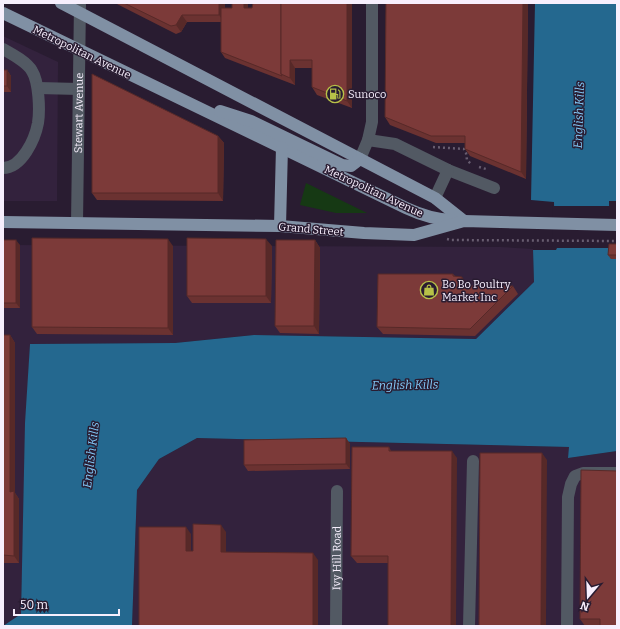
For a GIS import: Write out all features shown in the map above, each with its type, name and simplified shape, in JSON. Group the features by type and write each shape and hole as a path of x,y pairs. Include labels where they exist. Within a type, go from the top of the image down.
{"main road":[{"name":"Metropolitan Avenue","path":"61,3 80,8 435,198 464,220"},
{"name":"Metropolitan Avenue","path":"3,13 423,216 441,220 464,220"},
{"path":"164,92 251,121 342,165 350,166 360,159"},
{"path":"280,226 282,147"},
{"name":"Grand Street","path":"3,222 280,226 372,234 414,235 464,220 617,225"}],"street":[{"path":"360,159 368,140 372,122 372,3"},
{"name":"Stewart Avenue","path":"76,223 80,8"},
{"path":"3,49 17,57 32,71 38,88 38,122 32,141 23,157 14,165 6,169 3,168"},
{"path":"38,88 79,89"},
{"path":"368,140 395,144 448,170 494,188"},
{"path":"435,198 448,170"},
{"path":"469,626 473,461"},
{"path":"568,626 568,497 571,484 575,476 583,473 617,473"},
{"name":"Ivy Hill Road","path":"336,626 337,491"}],"path":[{"path":"426,145 438,148 464,149 466,150 468,162 486,169"},
{"path":"428,231 451,240 617,241"}],"shaded area":[{"path":"3,36 58,62 57,201 3,201"},
{"path":"3,245 500,247 533,249 534,282 476,339 254,335 175,343 30,344 25,447 21,615 3,626"},
{"path":"197,438 570,447 568,458 617,451 617,626 132,626 137,490 159,459"}],"green space":[{"path":"306,183 367,213 336,213 300,205"}],"water":[{"name":"English Kills","path":"535,3 617,3 617,201 609,201 610,258 617,259 617,451 568,458 569,447 197,438 159,459 137,490 132,626 3,626 21,614 25,423 30,344 175,343 254,335 476,339 534,282 533,249 555,248 554,202 531,200"}],"pier":[{"path":"552,204 554,204 554,206 611,206 611,248 557,248 556,250 533,250 533,247 553,246"}],"building":[{"path":"124,3 219,3 219,15 182,15 176,25 171,26"},
{"path":"232,3 244,3 244,8 252,8 253,3 281,3 282,76 221,52 221,8 232,8"},
{"path":"281,3 347,3 347,101 312,87 312,60 290,60 290,78 281,74"},
{"path":"386,3 523,3 521,172 465,149 465,136 431,136 385,117"},
{"path":"3,70 7,70 7,86 3,86"},
{"path":"92,74 218,136 218,193 92,193"},
{"path":"32,238 168,239 168,328 32,327"},
{"path":"187,238 266,239 266,296 187,296"},
{"path":"3,240 16,240 16,303 3,303"},
{"path":"276,240 315,240 314,326 275,326"},
{"path":"609,244 617,244 617,255 608,255"},
{"path":"378,274 453,274 453,276 462,277 462,286 513,286 470,329 377,327"},
{"path":"3,335 10,335 10,492 14,491 14,556 3,555"},
{"path":"346,438 346,464 244,465 244,440"},
{"path":"352,447 389,447 389,451 452,451 451,626 388,626 388,556 351,556"},
{"path":"480,453 542,453 541,626 479,626"},
{"path":"581,470 617,471 617,626 600,626 600,619 580,619"},
{"path":"193,524 221,525 221,552 313,553 313,626 139,626 139,527 186,527 186,551 193,551"}],"place":[{"name":"Sunoco","path":"335,94"},
{"name":"Bo Bo Poultry Market Inc","path":"429,290"}]}
